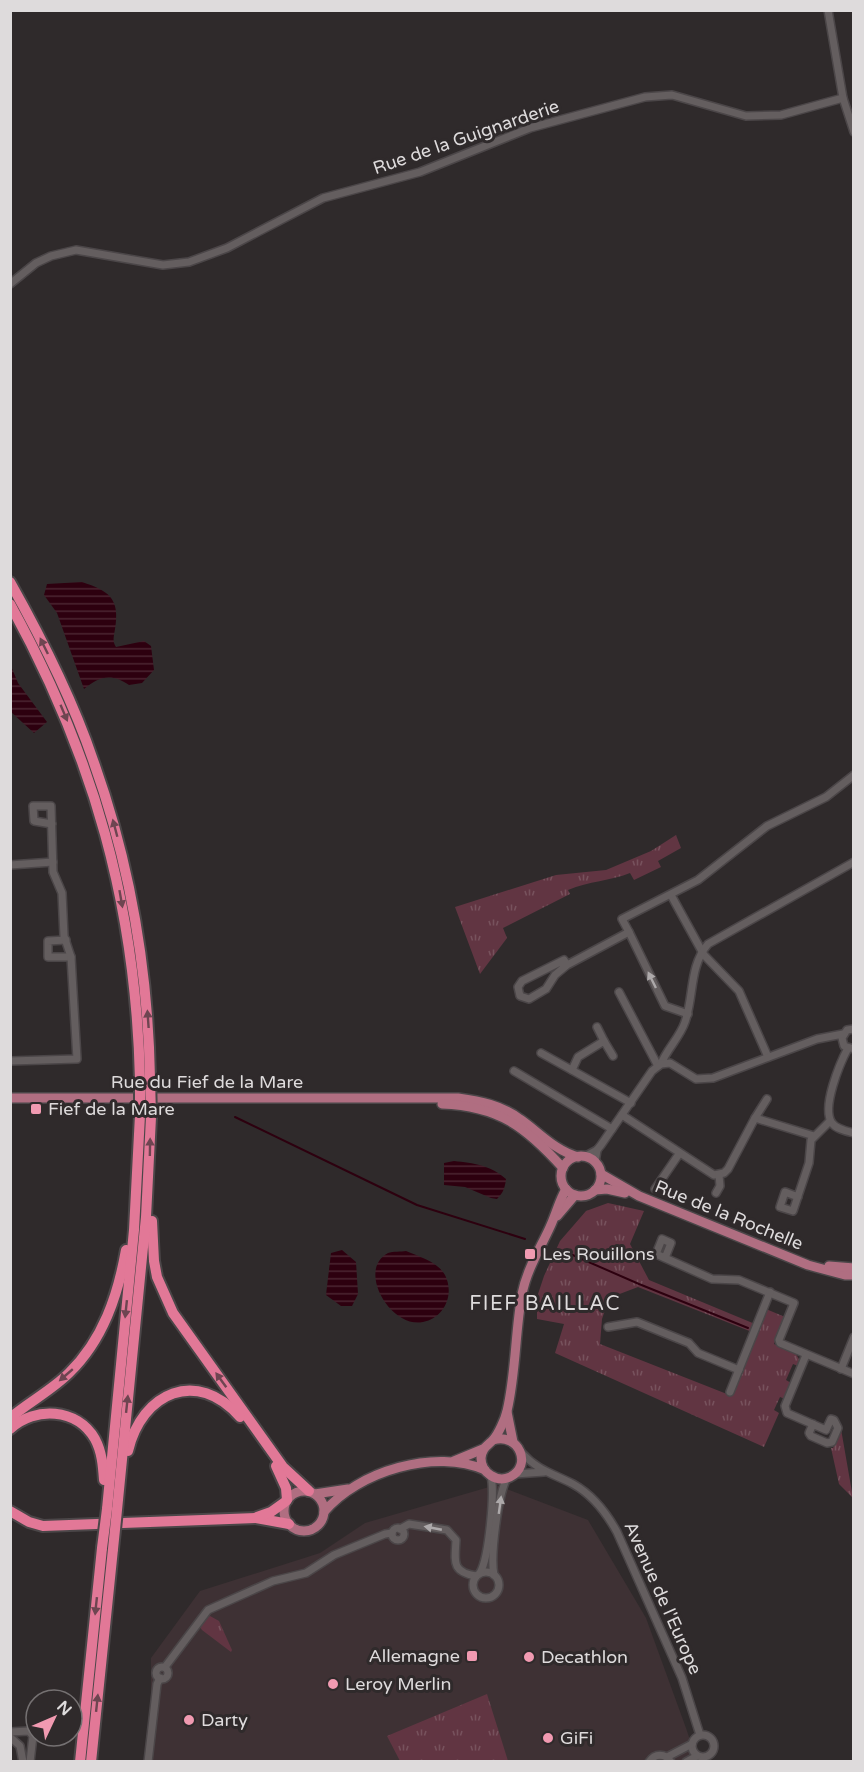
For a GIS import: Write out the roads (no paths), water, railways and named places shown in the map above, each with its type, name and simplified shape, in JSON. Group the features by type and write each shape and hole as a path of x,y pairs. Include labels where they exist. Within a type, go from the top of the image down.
{"highway":[{"path":"10,582 68,696 93,758 112,815 140,943 147,1008 145,1116 112,1510 80,1761"},
{"path":"10,604 43,668 75,742 109,844 133,967 139,1040 145,1079"},
{"path":"145,1116 153,1196 151,1224 154,1261 166,1299 181,1326 283,1467 312,1492"},
{"path":"120,1483 150,1167"},
{"path":"10,1418 69,1374 88,1351 105,1325 121,1278 126,1248 134,1230"},
{"path":"112,1510 132,1435 145,1412 167,1396 192,1391 216,1397 226,1403 242,1419 280,1473 286,1488 286,1501 271,1512 256,1518"},
{"path":"10,1430 28,1417 41,1413 68,1416 82,1424 94,1439 101,1454 112,1510"},
{"path":"10,1501 32,1516 70,1525"},
{"path":"10,1511 29,1522 43,1526 256,1518 289,1524"},
{"path":"92,1761 108,1548"}],"main road":[{"name":"Rue du Fief de la Mare","path":"10,1098 458,1098 488,1103 518,1117 557,1149 581,1157"},
{"name":"Rue du Fief de la Mare","path":"404,1099 469,1106 499,1114 527,1132 563,1168"},
{"path":"581,1157 595,1163 601,1174 595,1190 586,1195 575,1195 566,1189 562,1179 563,1168 572,1159 581,1157"},
{"name":"Rue de la Rochelle","path":"601,1174 639,1196 808,1265 845,1275 854,1275"},
{"path":"350,1488 297,1492 286,1501 285,1518 299,1531 311,1530 320,1523 324,1512 350,1488 405,1466 451,1462 472,1465 496,1478 511,1476 522,1460 521,1452 513,1442 507,1412 524,1285 566,1189"},
{"name":"Rue de la Rochelle","path":"595,1190 639,1196"},
{"path":"551,1225 575,1195"},
{"name":"Rue de la Rochelle","path":"808,1265 854,1268"},
{"path":"451,1462 483,1449 493,1440 507,1412"},
{"path":"493,1440 499,1438 513,1442"},
{"path":"483,1449 482,1464 488,1473"},
{"path":"312,1492 323,1505 324,1512"}],"street":[{"path":"828,10 843,98 854,132"},
{"name":"Rue de la Guignarderie","path":"10,284 36,263 51,256 76,250 162,265 189,262 227,248 323,198 420,172 530,128 645,96 672,95 746,116 782,115 843,98"},
{"path":"688,1014 665,1006 622,919 698,880 767,826 826,797 854,775"},
{"path":"10,1061 77,1059 71,957 66,940 62,893 53,872 52,824"},
{"path":"10,864 53,862"},
{"path":"595,1163 597,1150 652,1071 660,1065 682,1030 688,1014 696,967 702,951 708,944 854,862"},
{"path":"671,895 702,951 739,991 768,1057"},
{"path":"567,965 564,960 522,981 518,987 520,996 529,999 546,989 555,975 567,965 629,932"},
{"path":"66,940 48,941 48,957 71,957"},
{"path":"619,992 660,1065"},
{"path":"597,1027 613,1056"},
{"path":"660,1065 670,1063 696,1079 713,1078 817,1038 843,1034 847,1030 854,1029"},
{"path":"843,1034 842,1043 850,1049 828,1106 830,1121 839,1128 854,1133"},
{"path":"572,1070 578,1057 604,1041"},
{"path":"668,1051 670,1063"},
{"path":"541,1053 631,1103"},
{"path":"514,1071 612,1130"},
{"path":"622,1115 714,1175 728,1169 767,1099"},
{"path":"755,1118 814,1136"},
{"path":"798,1197 814,1136 830,1121"},
{"path":"581,1157 597,1150"},
{"path":"655,1189 679,1154"},
{"path":"716,1193 720,1186 719,1174"},
{"path":"665,1258 712,1279 739,1280 794,1303 779,1340 780,1343 854,1374"},
{"path":"730,1392 770,1293"},
{"path":"608,1327 637,1322 689,1342 698,1353 739,1370"},
{"path":"841,1369 854,1337"},
{"path":"806,1355 785,1410 787,1413 813,1424 826,1430 831,1419 834,1420 838,1428 832,1442 827,1443 811,1436 809,1432 813,1424"},
{"name":"Avenue de l'Europe","path":"521,1452 544,1472 571,1483 587,1493 606,1513 617,1532 682,1678 700,1735"},
{"name":"Avenue de l'Europe","path":"511,1476 544,1472"},
{"path":"488,1473 493,1497 484,1563 473,1581 473,1591 479,1597 488,1599 495,1595 499,1588 492,1563 501,1497 511,1476"},
{"path":"148,1761 157,1683 160,1678 167,1676 168,1671 165,1667 208,1610 273,1581 306,1573 334,1555 385,1534 392,1533 395,1539 400,1540 404,1533 400,1529 409,1524 447,1530 456,1540 455,1562 458,1570 464,1574 478,1575 487,1572 494,1575"},
{"path":"10,1732 29,1731 33,1737 30,1761"},
{"path":"649,1761 657,1755 669,1759 692,1744 700,1735 709,1736 714,1742 712,1753 706,1760 697,1756 692,1744"},
{"path":"10,1737 20,1746 23,1761"},
{"path":"686,1761 697,1756"}],"waterway":[{"path":"235,1117 417,1205 525,1239"},
{"path":"568,1253 748,1328"}],"place":[{"name":"Fief de la Mare","path":"36,1109"},
{"name":"Les Rouillons","path":"530,1254"},
{"name":"Allemagne","path":"472,1656"},
{"name":"Decathlon","path":"529,1657"},
{"name":"Leroy Merlin","path":"333,1684"},
{"name":"Darty","path":"189,1720"},
{"name":"GiFi","path":"548,1738"}],"district":[{"name":"FIEF BAILLAC","path":"545,1304"}]}
